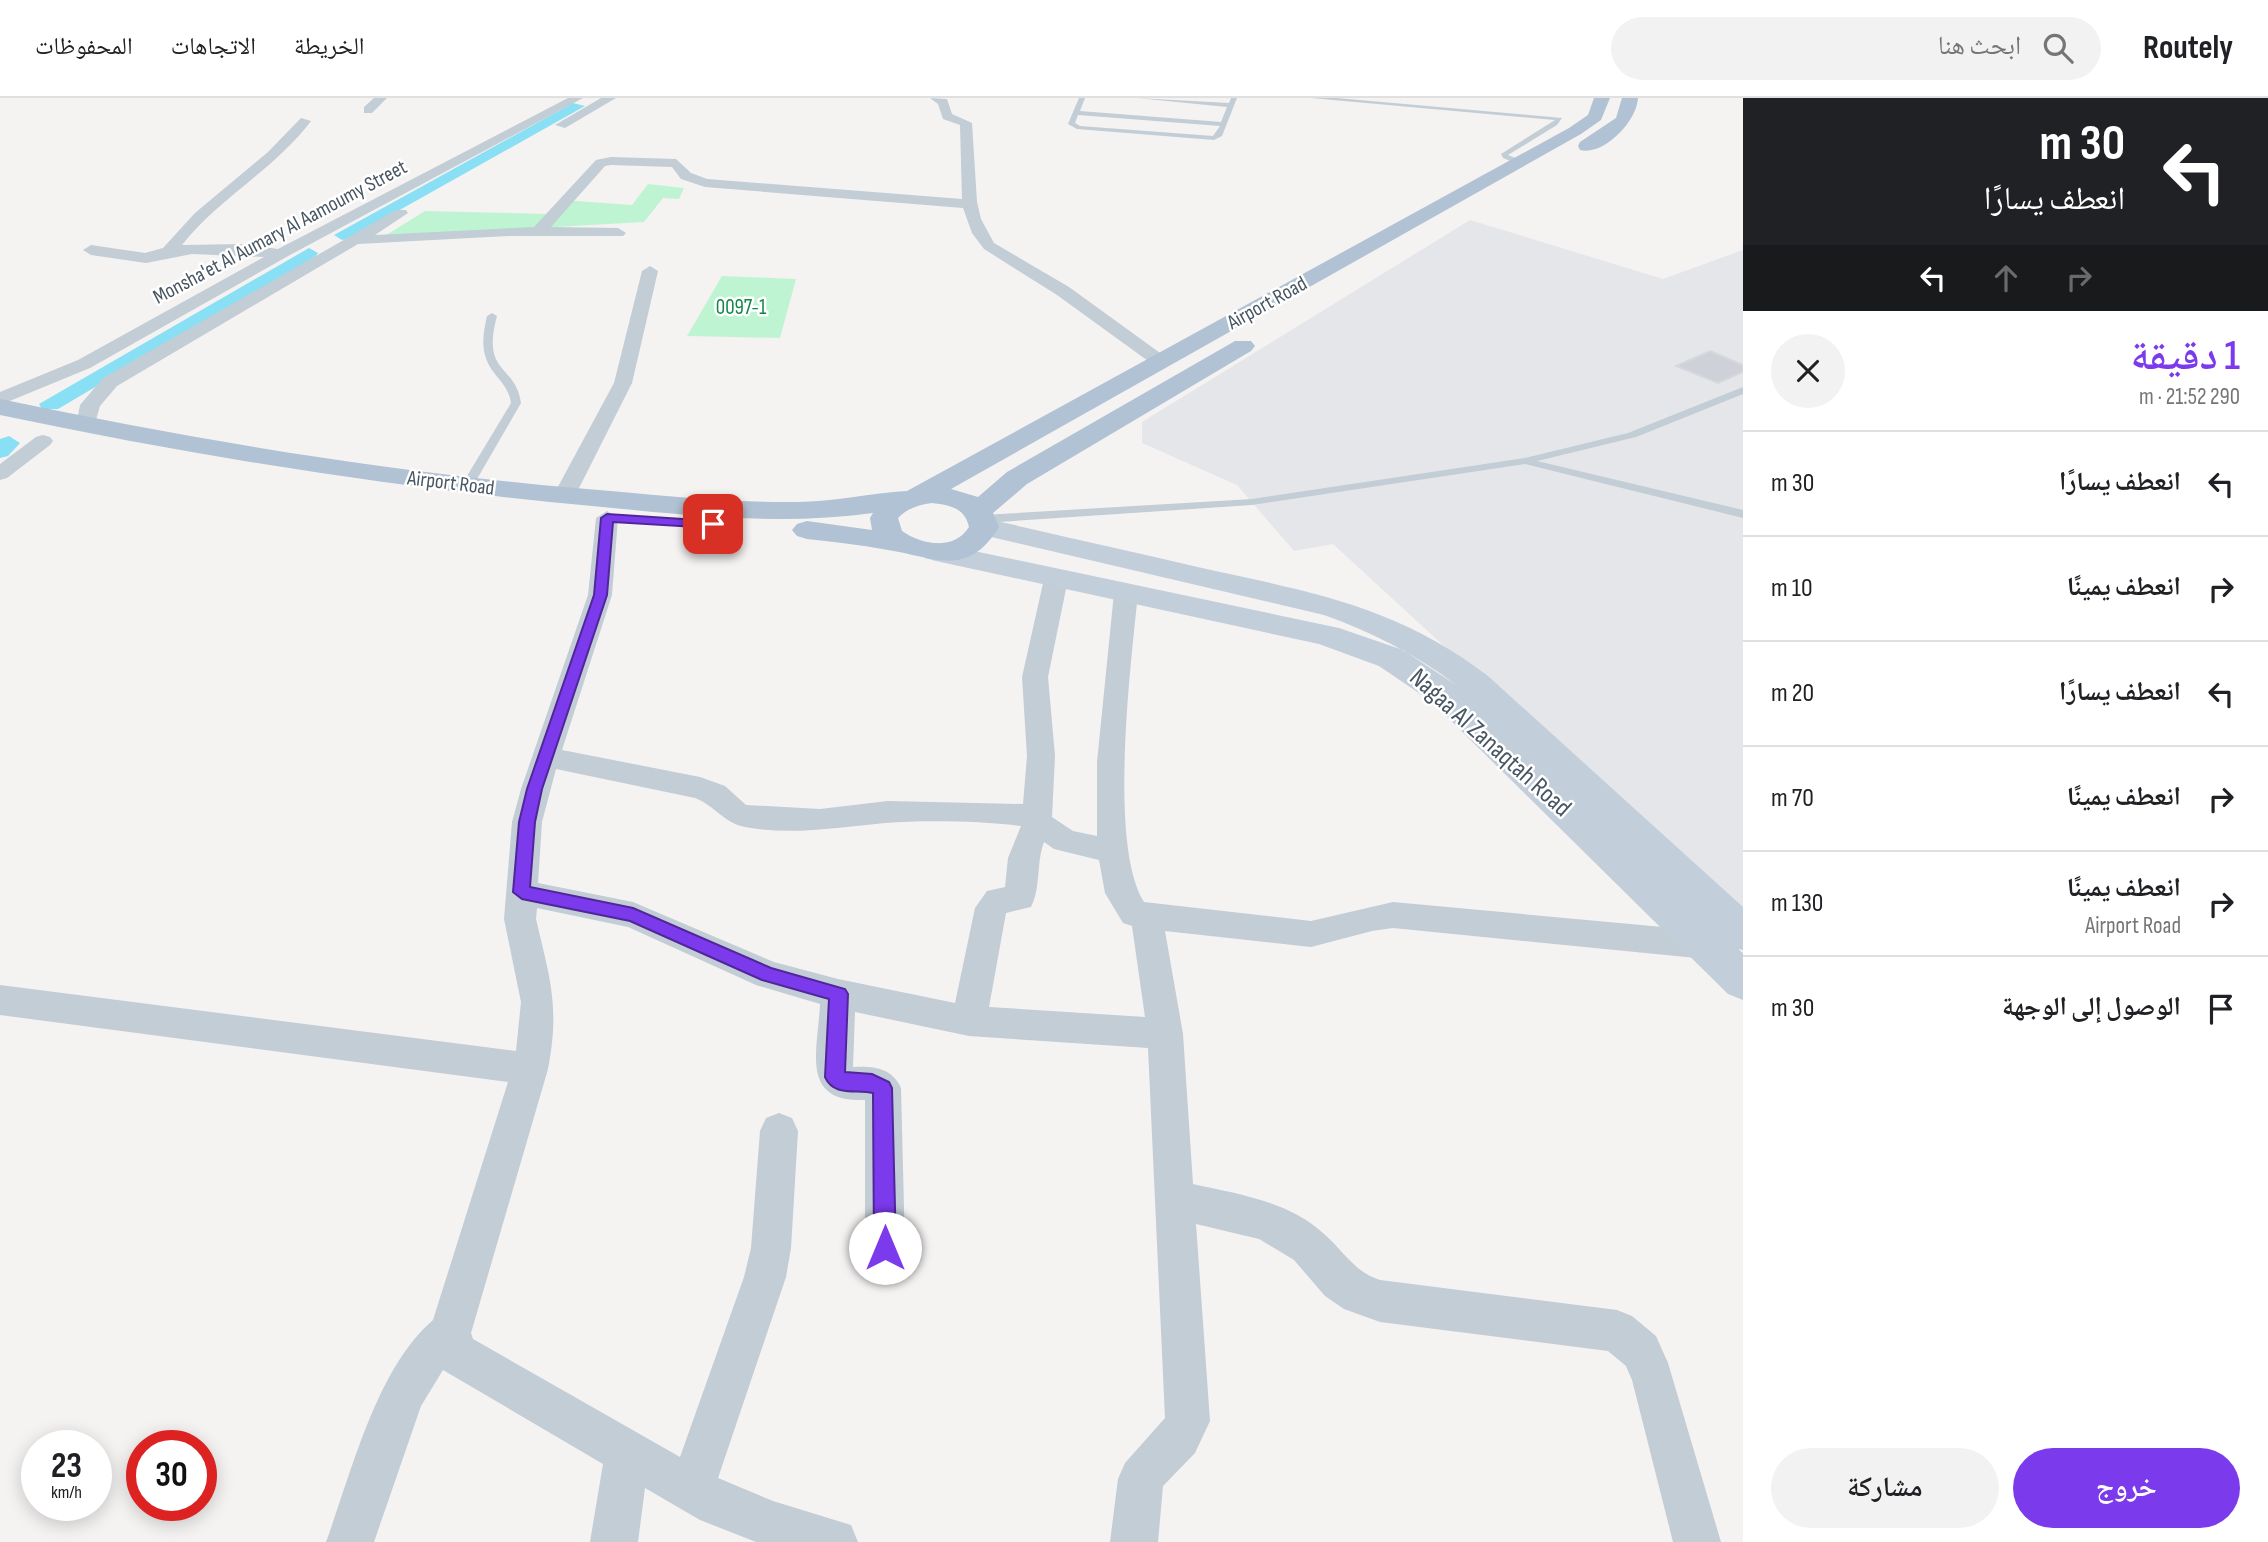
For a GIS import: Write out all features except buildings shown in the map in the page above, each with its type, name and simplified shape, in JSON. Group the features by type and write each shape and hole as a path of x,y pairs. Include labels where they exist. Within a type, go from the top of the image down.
{"main road":[{"name":"Airport Road","path":"0,407 86,426 277,461 467,486 708,508 861,508 912,498 1161,362 1587,124 1601,109 1602,98"},
{"path":"1434,234 1614,129 1628,113 1630,98"},
{"name":"Airport Road","path":"0,433 249,477 363,493 607,518 839,533 896,542 907,547 936,552 964,547 981,535 982,519 1025,474 1257,338"},
{"path":"896,542 888,534 884,519 888,511 912,498 959,499 982,519"}],"street":[{"path":"368,110 381,98"},
{"path":"936,98 943,102 947,116 966,123 964,168 980,236 989,246 1063,291 1161,362"},
{"path":"575,100 604,101"},
{"name":"Monsha'et Al Aumary Al Aamoumy Street","path":"0,399 84,363 281,253 575,100"},
{"path":"534,140 604,101"},
{"path":"169,251 191,223 252,174 305,121"},
{"path":"539,231 601,163 611,161 676,163 686,176 705,183 971,204"},
{"name":"Monsha'et Al Aumary Al Aamoumy Street","path":"86,426 90,405 110,382 324,255 412,207"},
{"path":"317,234 330,239 351,240 539,231 618,233"},
{"path":"91,250 146,258 169,251 243,249 281,253 309,250 324,255"},
{"path":"564,496 623,383 650,271"},
{"path":"0,474 43,441"},
{"path":"607,518 600,595 534,789 527,822 520,919 538,1002 537,1035 530,1069 450,1333 454,1351 467,1362 691,1490 754,1518 834,1542"},
{"name":"Nagaa Al Zanaqtah Road","path":"982,519 1273,609 1359,644 1419,674 1444,694 1743,981"},
{"name":"Nagaa Al Zanaqtah Road","path":"936,552 1126,593 1373,620 1446,659 1743,933"},
{"path":"969,1021 991,908 998,900 1019,900 1023,858 1037,821 1040,746 1034,690 1056,579"},
{"path":"1126,593 1114,713 1111,851 1124,906 1134,914 1311,934 1335,931 1371,916 1393,915 1706,945"},
{"path":"547,757 700,788 715,794 741,815 820,820 888,812 1020,814 1037,821 1065,841 1111,851"},
{"path":"522,892 633,915 768,975 838,994 969,1021 1165,1034"},
{"path":"1134,1542 1141,1479 1146,1470 1185,1430 1188,1421 1165,1034 1147,917"},
{"path":"838,994 835,1077 845,1083 872,1083 883,1088 885,1248"},
{"path":"0,1000 530,1069"},
{"path":"691,1490 765,1278 771,1248 779,1131"},
{"path":"1174,1199 1267,1221 1308,1246 1340,1281 1359,1294 1380,1301 1617,1331 1641,1351 1653,1378 1697,1542"},
{"path":"350,1542 403,1394 431,1350 450,1333"},
{"path":"614,1542 627,1453"}],"lane":[{"path":"1094,104 1081,100 1071,124 1098,130 1214,138 1219,136 1232,101 1140,98"},
{"path":"1314,98 1559,118 1555,124 1504,154 1505,157 1520,163"},
{"path":"1076,113 1224,124"},
{"path":"1200,113 1227,115"},
{"path":"467,486 516,403 512,390 489,360 486,338 492,316"},
{"path":"982,519 1252,502 1525,461 1632,435 1743,390"},
{"path":"1525,461 1743,514"}],"shaded area":[{"path":"1470,220 1663,279 1743,250 1743,921 1333,544 1294,551 1237,485 1142,443 1142,422"}],"green space":[{"path":"648,184 684,188 679,199 663,198 644,222 383,237 425,211 548,214 563,200 632,205"},
{"name":"0097-1","path":"722,276 796,279 780,338 687,336"}],"waterway":[{"path":"342,235 578,106"},
{"path":"50,404 309,253"},
{"path":"0,451 9,443"}],"route":[{"path":"713,524 607,518 600,595 534,789 527,822 522,892 610,908 633,915 768,975 838,994 835,1077 839,1082 872,1083 883,1088 885,1248"}]}
